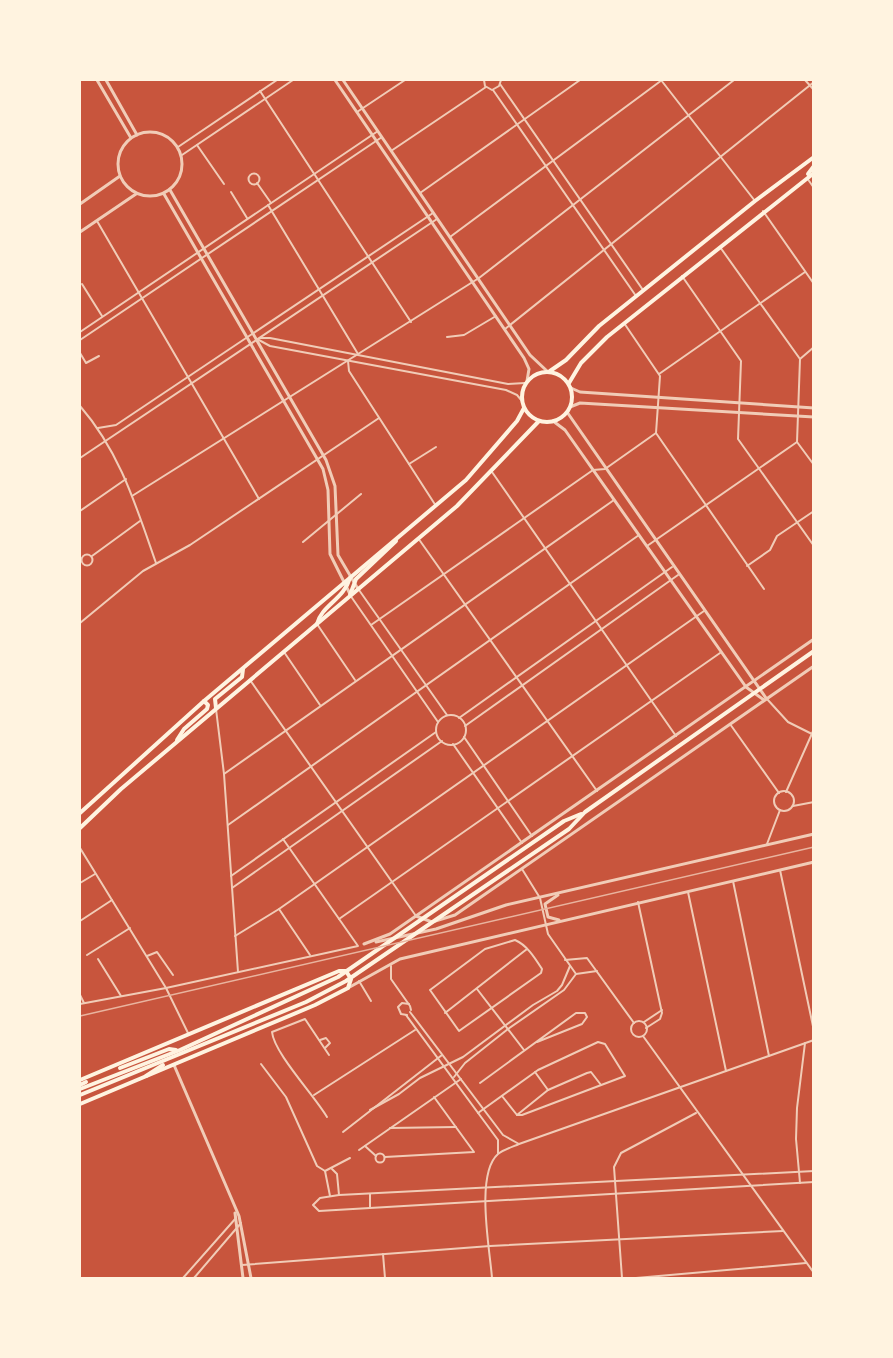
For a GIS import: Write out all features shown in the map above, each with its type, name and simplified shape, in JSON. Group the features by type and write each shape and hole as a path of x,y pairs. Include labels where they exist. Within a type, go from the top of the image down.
{"main road":[{"path":"813,157 643,290 588,336 561,365 538,373 526,382 522,401 524,408 539,421 553,421 569,410 570,386 593,350 813,172"},
{"path":"806,177 813,166"},
{"path":"548,371 561,375 570,386"},
{"path":"317,624 319,616 352,580 436,506 486,458 517,421 524,408"},
{"path":"80,828 175,744 418,538 492,472 539,421"},
{"path":"80,813 204,701 343,584 352,580"},
{"path":"350,595 352,580"},
{"path":"80,1085 180,1050 314,989 355,966 564,821 585,812 813,651"},
{"path":"216,709 215,699 242,677 243,668"},
{"path":"175,744 184,729 207,709 208,705 204,701"},
{"path":"80,1095 170,1060 346,981 570,829 585,812"},
{"path":"80,1085 339,971 349,974 351,983 348,988 315,1005 80,1104"},
{"path":"120,1068 169,1049 180,1050"},
{"path":"146,1076 170,1060"},
{"path":"80,1085 86,1082"}],"street":[{"path":"97,80 131,138"},
{"path":"106,80 137,135"},
{"path":"178,147 277,80"},
{"path":"182,155 293,80"},
{"path":"257,339 270,338 508,384 526,382 527,364 505,329 334,80"},
{"path":"343,80 530,355 548,371"},
{"path":"357,112 405,80"},
{"path":"484,80 486,87"},
{"path":"493,90 501,80"},
{"path":"420,193 580,80"},
{"path":"450,237 662,80 687,117 755,201"},
{"path":"132,496 479,278 734,80"},
{"path":"805,80 813,90"},
{"path":"505,329 813,82"},
{"path":"500,84 643,290"},
{"path":"486,87 493,90 636,296"},
{"path":"391,151 486,87"},
{"path":"260,91 411,322"},
{"path":"80,332 378,131"},
{"path":"148,132 160,133 178,147 182,155 180,177 164,194 153,197 136,194 128,188 120,176 118,164 120,153 131,138 137,135 148,132"},
{"path":"80,339 382,137"},
{"path":"197,145 224,184"},
{"path":"80,204 120,176"},
{"path":"806,177 813,188"},
{"path":"257,183 271,211 358,355"},
{"path":"170,190 324,455 334,480 338,555 358,589 447,716"},
{"path":"231,192 248,219"},
{"path":"80,232 136,194"},
{"path":"164,194 317,459 327,483 330,554 343,584 438,722"},
{"path":"763,211 813,284"},
{"path":"98,428 116,425 433,213"},
{"path":"80,458 437,219"},
{"path":"97,220 259,499"},
{"path":"719,246 800,359 797,442 813,465"},
{"path":"659,374 805,272"},
{"path":"682,276 742,365 738,439 813,546"},
{"path":"82,284 102,316"},
{"path":"447,337 464,335 496,316"},
{"path":"624,323 659,374 656,433 764,589"},
{"path":"257,339 270,346 506,390 517,395 522,401"},
{"path":"800,359 813,347"},
{"path":"80,353 88,363 99,356"},
{"path":"348,361 349,371 436,506"},
{"path":"570,386 580,392 813,408"},
{"path":"812,735 788,722 765,699 605,469 569,410 580,403 813,417"},
{"path":"80,406 106,440 126,479 156,563"},
{"path":"80,623 143,571 190,545 379,417"},
{"path":"553,421 565,430 746,687 765,699"},
{"path":"371,625 593,470 605,469 656,433"},
{"path":"647,546 797,442"},
{"path":"409,464 436,447"},
{"path":"492,472 676,736"},
{"path":"80,511 126,479"},
{"path":"303,542 361,494"},
{"path":"224,774 614,500"},
{"path":"747,566 770,550 777,536 813,511"},
{"path":"84,556 92,556 141,521"},
{"path":"228,825 639,535"},
{"path":"418,538 597,791"},
{"path":"80,551 84,556"},
{"path":"84,556 82,560 86,566 92,563 92,556"},
{"path":"459,718 672,567"},
{"path":"465,726 678,574"},
{"path":"235,936 279,909 704,611"},
{"path":"317,624 356,680"},
{"path":"80,1004 166,988 357,946 387,936 813,639"},
{"path":"284,652 320,705"},
{"path":"339,919 721,652"},
{"path":"250,680 416,916 432,922 455,915 813,666"},
{"path":"216,709 224,774 238,972"},
{"path":"231,876 436,732 438,722 447,716 459,718 465,726 464,737 532,836"},
{"path":"730,724 778,793"},
{"path":"786,792 813,729"},
{"path":"436,732 442,741 453,744 522,843"},
{"path":"453,744 464,737"},
{"path":"232,888 442,741"},
{"path":"778,793 786,792 793,797 793,806"},
{"path":"778,793 774,801 780,810"},
{"path":"780,810 789,810 793,806 813,802"},
{"path":"766,845 780,810"},
{"path":"364,944 425,932 487,910 813,834"},
{"path":"283,839 357,946"},
{"path":"80,848 166,988 190,1035"},
{"path":"348,988 391,963 544,924 813,862"},
{"path":"522,868 540,898 544,924 576,974"},
{"path":"780,870 813,1031"},
{"path":"80,884 95,873"},
{"path":"732,881 769,1056"},
{"path":"687,891 726,1071"},
{"path":"562,893 544,904 550,919 563,920"},
{"path":"80,921 112,900"},
{"path":"638,902 662,1010 662,1016 646,1028 643,1036"},
{"path":"279,909 310,955"},
{"path":"87,955 130,928"},
{"path":"515,940 527,949 542,969 535,978 459,1031 430,992 485,949 515,940"},
{"path":"445,1013 527,949"},
{"path":"147,956 157,952 173,975"},
{"path":"565,960 584,957 597,971 634,1023 632,1033 638,1037 643,1036"},
{"path":"98,959 121,996"},
{"path":"391,963 391,979 409,1004 410,1012 483,1110 507,1139 519,1144"},
{"path":"343,1132 395,1089 463,1057 557,991 565,980 570,966"},
{"path":"453,1078 465,1063 508,1029 559,994 576,974 597,971"},
{"path":"359,981 371,1001"},
{"path":"477,989 524,1050"},
{"path":"80,995 84,1003"},
{"path":"409,1004 402,1003 398,1007 401,1014 406,1015 500,1143 498,1154 489,1167 486,1187 492,1278"},
{"path":"634,1023 643,1023 662,1010"},
{"path":"406,1015 410,1012"},
{"path":"480,1083 576,1013 585,1013 587,1017 582,1024 537,1042"},
{"path":"327,1116 314,1095 287,1062 271,1034 274,1030 302,1019 307,1021 329,1055"},
{"path":"643,1023 646,1028"},
{"path":"314,1095 416,1029"},
{"path":"643,1036 813,1273"},
{"path":"320,1040 326,1038 330,1043 325,1048"},
{"path":"498,1154 519,1144 813,1040"},
{"path":"478,1113 535,1072 602,1041 625,1076 522,1115 517,1114 502,1096"},
{"path":"800,1183 796,1139 797,1108 805,1043"},
{"path":"370,1110 399,1095 442,1055"},
{"path":"261,1064 286,1096 317,1166 326,1171 350,1158"},
{"path":"431,1064 435,1070"},
{"path":"174,1065 239,1216 250,1278"},
{"path":"535,1072 548,1090"},
{"path":"517,1114 548,1090 591,1072 601,1085"},
{"path":"359,1150 461,1079"},
{"path":"365,1146 380,1162 385,1157 474,1152 434,1097"},
{"path":"622,1278 614,1162 618,1155 697,1113"},
{"path":"390,1128 456,1127"},
{"path":"376,1156 381,1153 385,1157"},
{"path":"332,1169 337,1174 339,1195"},
{"path":"326,1171 330,1196"},
{"path":"813,1171 339,1195 316,1199 313,1205 316,1210 370,1208 813,1182"},
{"path":"370,1194 370,1208"},
{"path":"236,1212 235,1220 243,1278"},
{"path":"183,1278 239,1216"},
{"path":"194,1278 241,1223"},
{"path":"242,1264 490,1246 783,1231"},
{"path":"383,1254 385,1278"},
{"path":"636,1278 807,1263"}],"railway":[{"path":"80,1016 814,847"}]}
